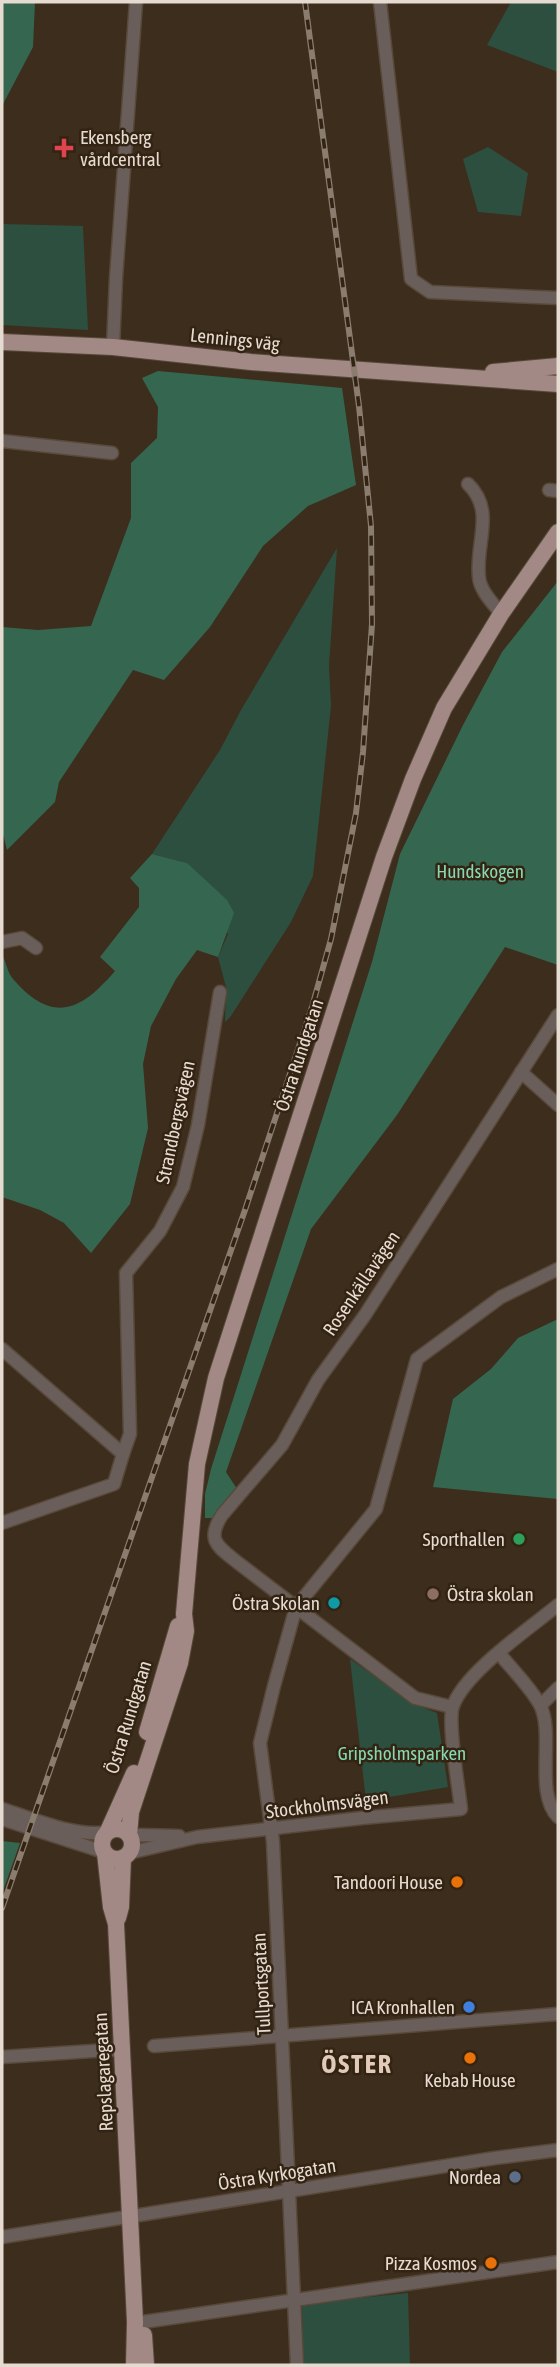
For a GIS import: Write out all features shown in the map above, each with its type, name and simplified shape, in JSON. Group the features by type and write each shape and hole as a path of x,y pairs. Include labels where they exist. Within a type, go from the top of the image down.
{"main road":[{"name":"Lennings väg","path":"2,342 113,347 251,362 558,384"},
{"name":"Lennings väg","path":"463,377 505,370 558,366"},
{"name":"Lennings väg","path":"463,377 558,373"},
{"path":"463,377 504,386 558,392"},
{"name":"Östra Rundgatan","path":"128,1846 131,1812 180,1663 186,1631 184,1614 197,1464 216,1378 384,857 444,708 501,614 556,538"},
{"name":"Östra Rundgatan","path":"107,1832 134,1775 176,1632 184,1614"},
{"path":"121,1829 128,1846 113,1858 104,1852 102,1839 107,1832 121,1829"},
{"name":"Repslagaregatan","path":"116,1924 121,1907 128,1846"},
{"name":"Repslagaregatan","path":"104,1852 111,1907 116,1924 131,2217 134,2365"},
{"name":"Repslagaregatan","path":"131,2217 146,2365"}],"street":[{"path":"113,347 136,2"},
{"path":"380,2 411,279 430,292 558,299"},
{"path":"2,441 113,453"},
{"path":"468,484 478,494 484,511 479,578 482,590 501,614"},
{"path":"2,942 22,938 36,948"},
{"name":"Strandbergsvägen","path":"2,1523 114,1484 130,1434 126,1273 160,1231 183,1187 198,1125 220,992"},
{"name":"Rosenkällavägen","path":"296,1607 216,1545 213,1537 216,1525 251,1479 282,1445 318,1380 365,1315 558,1016"},
{"path":"521,1072 558,1105"},
{"path":"558,1269 501,1297 417,1359 376,1509 296,1607 415,1698 452,1707 464,1687 499,1653 558,1605"},
{"path":"2,1349 123,1454"},
{"name":"Tullportsgatan","path":"296,1607 260,1743 272,1830 297,2365"},
{"path":"499,1653 541,1705 550,1804 551,1810 558,1817"},
{"path":"541,1705 558,1688"},
{"name":"Stockholmsvägen","path":"128,1846 140,1835 197,1837 461,1809 452,1707"},
{"path":"2,1809 94,1835 107,1832"},
{"path":"2,1819 104,1852"},
{"path":"154,2046 558,2014"},
{"path":"2,2057 123,2049"},
{"name":"Östra Kyrkogatan","path":"2,2237 558,2150"},
{"path":"143,2322 558,2262"}],"green space":[{"path":"2,2 35,2 33,47 2,106"},
{"path":"511,2 558,2 558,72 487,45"},
{"path":"488,147 528,173 521,216 478,212 463,159"},
{"path":"2,224 83,226 88,330 2,325"},
{"path":"158,371 342,388 356,485 308,506 263,546 210,627 164,680 133,670 59,782 55,802 7,850 2,830 2,627 38,630 91,626 131,518 131,463 157,438 158,407 142,378"},
{"path":"337,548 329,666 331,706 313,876 291,922 225,1022 226,987 218,957 228,934 187,863 152,854 220,750"},
{"name":"Hundskogen","path":"558,581 558,965 505,947 397,1115 311,1229 226,1472 239,1492 223,1518 205,1518 205,1494 211,1469 372,962 400,854 502,652"},
{"path":"152,854 187,863 227,900 234,913 218,957 197,950 176,979 151,1026 143,1064 148,1128 130,1204 91,1253 64,1223 40,1210 2,1197 2,955 13,979 40,1002 53,1007 66,1007 90,996 115,971 100,957 139,907 139,888 130,878"},
{"path":"558,1319 558,1499 433,1487 453,1399 491,1369 518,1338"},
{"name":"Gripsholmsparken","path":"350,1659 414,1704 437,1713 448,1787 366,1801"},
{"path":"2,1841 20,1843 2,1894"},
{"path":"408,2293 410,2365 303,2365 302,2304"}],"railway":[{"path":"2,1908 245,1210 312,1007 331,939 356,813 372,624 371,526 359,406 305,2"}],"place":[{"name":"Ekensberg vårdcentral","path":"64,148"},
{"name":"Sporthallen","path":"519,1539"},
{"name":"Östra skolan","path":"433,1594"},
{"name":"Östra Skolan","path":"334,1603"},
{"name":"Tandoori House","path":"457,1882"},
{"name":"ICA Kronhallen","path":"469,2007"},
{"name":"Kebab House","path":"470,2058"},
{"name":"Nordea","path":"515,2177"},
{"name":"Pizza Kosmos","path":"491,2263"}],"district":[{"name":"ÖSTER","path":"357,2064"}]}
